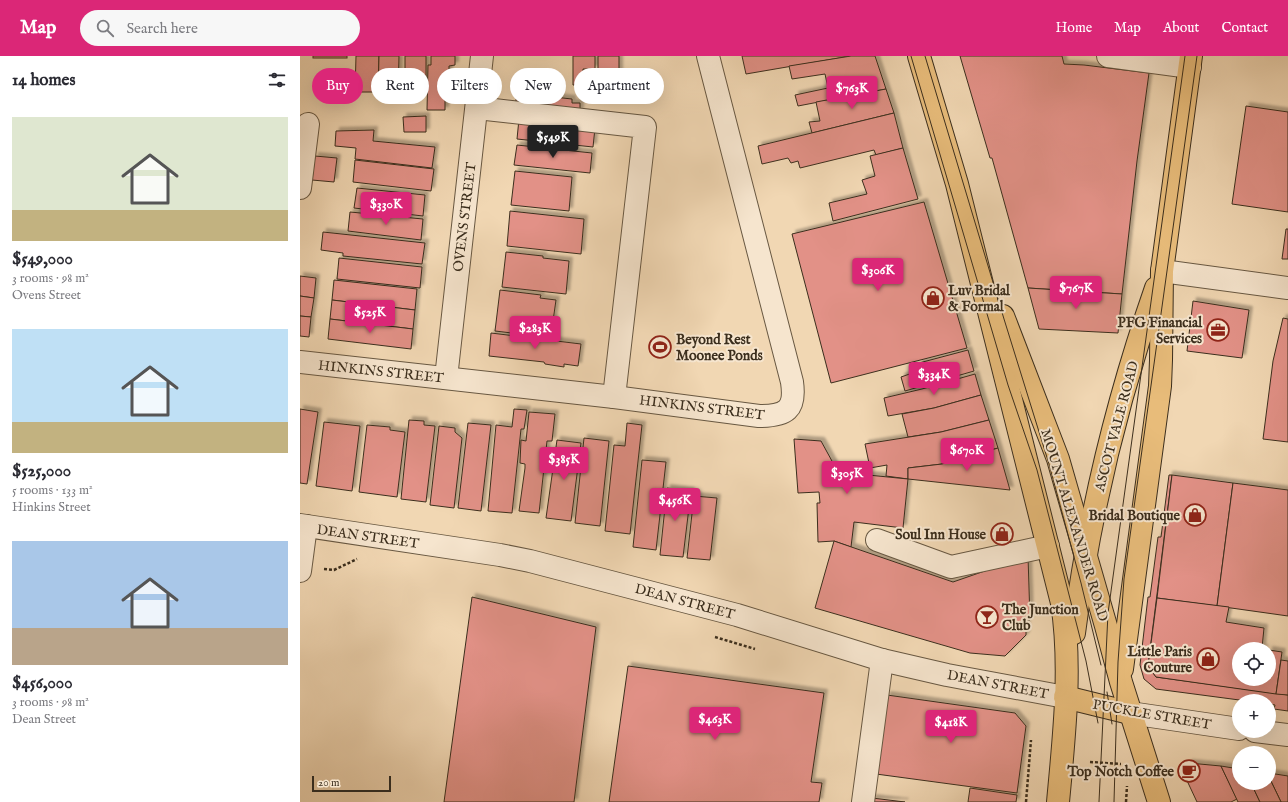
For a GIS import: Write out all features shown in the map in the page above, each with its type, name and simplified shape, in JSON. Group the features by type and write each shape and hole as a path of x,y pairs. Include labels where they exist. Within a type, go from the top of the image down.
{"main road":[{"name":"MOUNT ALEXANDER ROAD","path":"919,56 957,184 1008,385 1028,474 1056,576 1065,621 1067,656 1066,688 1058,802"},
{"name":"ASCOT VALE ROAD","path":"1121,682 1160,386 1162,271 1191,61"},
{"name":"MOUNT ALEXANDER ROAD","path":"957,184 1004,319 1058,459 1130,713 1158,802"},
{"name":"ASCOT VALE ROAD","path":"1066,688 1086,556 1100,480 1124,389 1162,271"},
{"name":"PUCKLE STREET","path":"1066,688 1130,713"}],"street":[{"name":"OVENS STREET","path":"446,378 482,56"},
{"name":"HINKINS STREET","path":"300,362 614,397 759,416 778,415 788,410 793,398 792,382 708,56"},
{"path":"1108,56 1191,61"},
{"path":"477,108 645,127 614,397"},
{"path":"300,188 308,124"},
{"path":"1162,271 1288,288"},
{"path":"300,568 303,526"},
{"name":"DEAN STREET","path":"303,526 500,555 537,563 737,615 882,660 940,673 1066,688"},
{"path":"877,540 951,567 1048,546"},
{"path":"863,802 882,660"},
{"name":"PUCKLE STREET","path":"1130,713 1232,728"},
{"path":"1276,734 1288,735"}],"path":[{"path":"300,568 334,570 361,557"},
{"path":"713,636 758,650"},
{"path":"1026,802 1031,740"},
{"path":"1090,762 1126,764"},
{"path":"1126,784 1126,802"}],"building":[{"path":"313,56 347,56 347,58 313,58"},
{"path":"356,56 379,56 379,68 371,68 371,92 363,92 363,68 356,68"},
{"path":"379,56 399,56 399,68 379,68"},
{"path":"405,56 426,56 426,68 405,68"},
{"path":"431,56 455,56 455,65 449,66 449,68 437,68 437,104 445,104 445,110 427,110 427,104 429,104 428,65 431,65"},
{"path":"573,56 595,56 595,68 574,68 573,85"},
{"path":"598,56 619,56 619,68 598,68"},
{"path":"742,56 851,56 746,74"},
{"path":"851,56 875,56 886,89 798,106 795,95 828,88 825,74 792,79 789,66"},
{"path":"960,56 1062,56 1064,64 1149,73 1137,161 1122,294 1028,288 992,158 990,158"},
{"path":"886,89 894,113 812,133 809,122 820,121 816,102"},
{"path":"566,98 572,99 572,103 574,104 580,104 580,112 515,107 515,104 566,104"},
{"path":"1246,106 1288,112 1288,212 1232,204"},
{"path":"894,113 903,148 876,155 874,150 800,168 798,161 791,163 788,158 762,164 758,146"},
{"path":"426,116 426,132 404,132 403,117"},
{"path":"519,119 595,128 593,147 517,139"},
{"path":"374,130 373,141 435,147 432,168 355,159 356,148 335,146 336,131"},
{"path":"517,145 592,153 590,173 514,165"},
{"path":"903,148 918,199 833,221 829,203 867,194 862,180 875,176 870,156"},
{"path":"315,156 337,158 334,182 312,180"},
{"path":"355,160 434,169 431,191 353,182"},
{"path":"515,171 572,177 569,211 511,205"},
{"path":"357,188 425,195 423,216 354,208"},
{"path":"924,202 967,348 831,383 792,234"},
{"path":"510,211 584,219 581,254 507,246"},
{"path":"350,212 423,219 421,240 348,231"},
{"path":"1286,229 1288,229 1288,259 1282,259"},
{"path":"323,232 425,243 422,264 343,256 343,253 321,250"},
{"path":"506,252 543,256 543,258 569,261 566,294 502,287"},
{"path":"339,258 422,267 420,288 337,279"},
{"path":"300,276 316,278 314,298 300,296"},
{"path":"334,280 417,289 415,310 332,300"},
{"path":"1028,288 1122,294 1118,333 1039,329"},
{"path":"500,290 541,295 540,298 556,300 551,335 537,334 537,336 495,331"},
{"path":"300,296 314,298 311,317 300,316"},
{"path":"332,300 415,310 413,329 330,319"},
{"name":"PFG Financial Services","path":"1193,301 1249,310 1242,358 1187,351"},
{"path":"300,316 311,317 309,337 300,336"},
{"path":"1283,318 1288,319 1288,442 1263,439 1273,361"},
{"path":"330,319 413,329 411,349 328,339"},
{"path":"491,333 581,344 578,366 564,364 564,367 545,364 544,362 489,356"},
{"path":"968,350 974,371 905,391 901,377 921,370 919,363"},
{"path":"975,374 981,395 934,408 888,416 884,398"},
{"path":"981,395 989,420 941,432 908,437 902,414 934,408"},
{"path":"300,409 318,412 307,484 300,483"},
{"path":"514,409 527,410 524,429 521,429 512,513 488,511 496,425 512,427"},
{"path":"529,412 555,414 552,441 547,441 539,513 519,511 525,468 525,464 520,463 521,440 526,441"},
{"path":"409,420 424,421 424,425 435,426 426,502 401,499"},
{"path":"989,420 998,448 942,464 908,468 908,479 886,476 887,465 870,468 865,444 941,432"},
{"path":"324,422 360,426 352,491 316,486"},
{"path":"468,423 491,425 481,511 458,508"},
{"path":"627,423 642,425 630,534 605,531 614,445 625,446"},
{"path":"367,425 390,427 390,430 405,432 397,497 359,492"},
{"path":"439,426 455,428 455,432 462,438 454,508 430,505"},
{"path":"584,438 609,441 600,526 575,523"},
{"path":"794,439 821,441 838,472 908,479 903,528 854,522 851,547 834,541 818,542 817,503 820,503 819,492 798,493"},
{"path":"557,440 581,443 571,521 546,518"},
{"path":"998,448 1010,490 908,479 908,468 942,464"},
{"path":"642,460 666,462 656,550 633,547"},
{"path":"1169,475 1172,475 1148,666 1156,677 1288,695 1288,711 1276,709 1276,694 1232,694 1232,699 1156,689 1144,679 1140,665 1148,597 1150,597 1158,537 1161,537"},
{"path":"1172,475 1233,483 1217,606 1157,598"},
{"path":"1233,483 1288,490 1288,616 1217,606"},
{"path":"667,488 691,491 683,557 660,555"},
{"path":"694,496 717,498 710,560 687,558"},
{"path":"834,541 953,582 1028,556 1030,620 1026,620 1026,635 1005,656 970,653 815,608"},
{"path":"472,597 596,627 574,802 444,802"},
{"path":"1157,598 1229,607 1226,622 1264,628 1263,642 1232,642 1232,686 1276,686 1276,651 1282,652 1276,694 1156,677 1148,666"},
{"path":"1281,660 1288,661 1288,695 1276,694"},
{"path":"628,666 824,693 811,782 822,783 819,802 609,802"},
{"path":"887,695 1015,713 1026,726 1017,793 876,774"},
{"path":"1189,763 1221,766 1237,799 1231,802 1197,802 1182,770"},
{"path":"1221,766 1232,768 1232,789"},
{"path":"1276,774 1288,776 1288,802 1281,802 1275,790"},
{"path":"970,788 1017,795 1016,802 968,802"},
{"path":"1232,790 1254,790 1260,802 1238,802"},
{"path":"1254,790 1275,790 1281,802 1260,802"},
{"path":"872,798 905,802 871,802"}],"tram line":[{"path":"911,56 1008,385 1037,470 1086,661 1098,723"},
{"path":"925,56 1049,464 1101,665"},
{"path":"1099,802 1108,613 1185,56"},
{"path":"1114,802 1118,662 1124,579 1197,56"},
{"path":"1107,692 1112,724"}],"place":[{"name":"Luv Bridal & Formal","path":"933,298"},
{"name":"PFG Financial Services","path":"1218,330"},
{"name":"Beyond Rest Moonee Ponds","path":"660,347"},
{"name":"Bridal Boutique","path":"1195,515"},
{"name":"Soul Inn House","path":"1002,534"},
{"name":"The Junction Club","path":"987,617"},
{"name":"Little Paris Couture","path":"1208,659"},
{"name":"Top Notch Coffee","path":"1189,771"}]}
